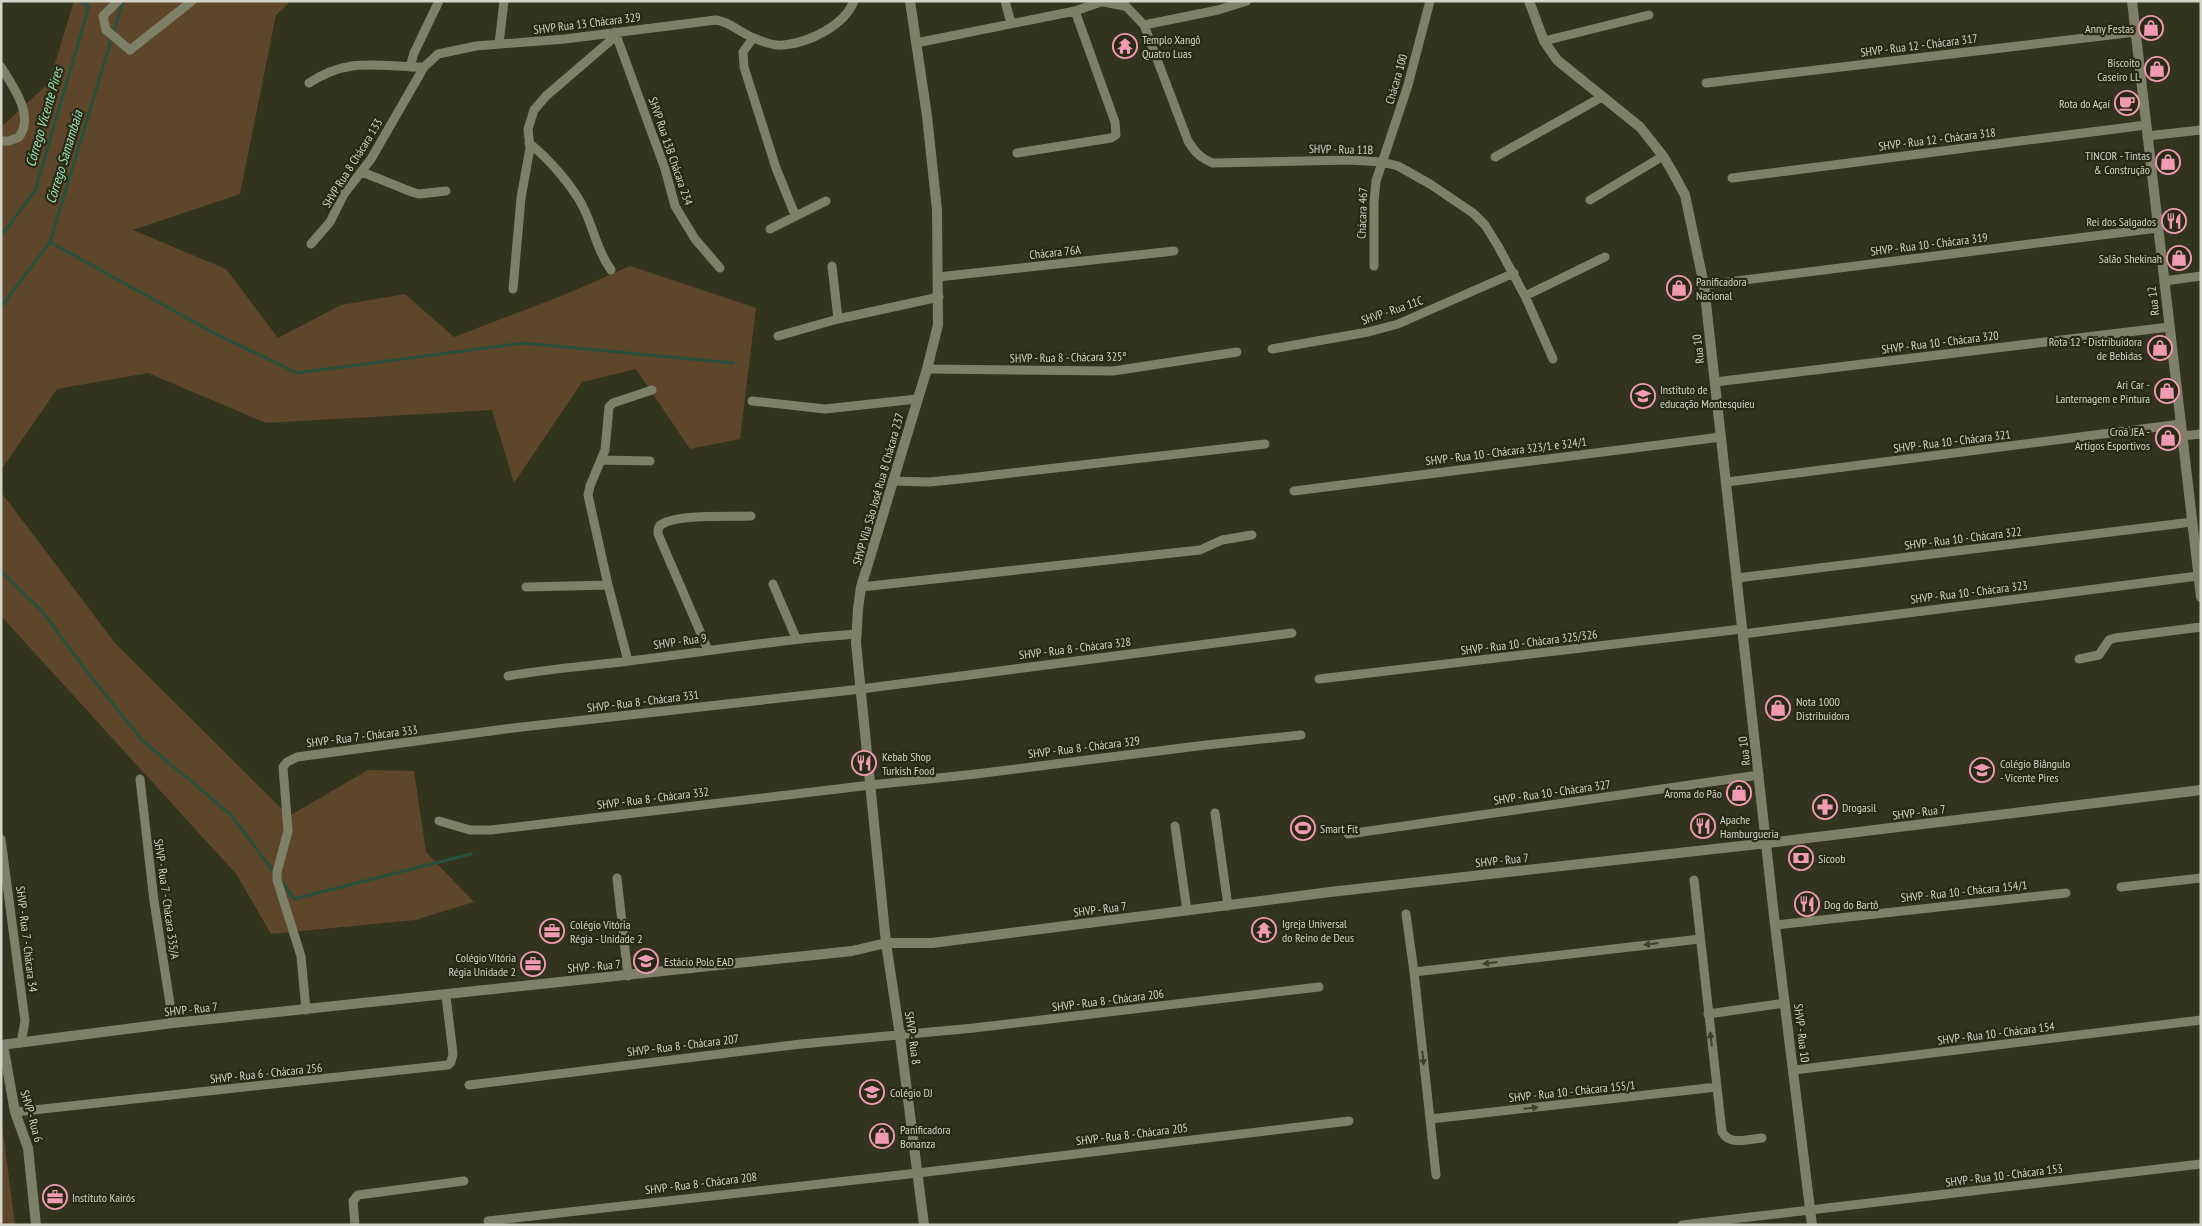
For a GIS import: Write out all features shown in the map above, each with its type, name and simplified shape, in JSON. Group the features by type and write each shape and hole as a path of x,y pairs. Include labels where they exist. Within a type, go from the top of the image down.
{"street":[{"path":"118,1 103,16 106,30 130,50 192,1"},
{"path":"410,67 414,53 439,1"},
{"path":"499,44 504,1"},
{"name":"SHVP Rua 13 Chácara 329","path":"424,67 432,58 448,50 565,39 716,20 727,22 753,38 772,44 797,42 818,34 837,23 849,12 854,1"},
{"name":"SHVP Vila São José Rua 8 Chácara 237","path":"886,944 856,634 862,587 927,369 938,324 937,210 910,1"},
{"path":"1005,1 1011,23"},
{"name":"SHVP - Rua 11B","path":"916,44 1102,1 1122,4 1144,25 1188,141 1195,153 1202,159 1213,163 1327,160 1382,162 1398,166 1430,184 1473,213 1485,225 1514,273 1553,360"},
{"path":"1144,25 1218,10 1247,1"},
{"name":"Chácara 100","path":"1382,162 1408,85 1430,1"},
{"name":"Rua 10","path":"1529,1 1544,41 1557,60 1640,127 1663,156 1685,195 1704,285 1768,843"},
{"name":"Rua 12","path":"2132,1 2201,596"},
{"path":"1017,153 1111,138 1117,133 1115,122 1090,56 1081,7"},
{"path":"1544,41 1648,15"},
{"name":"SHVP - Rua 12 - Chácara 317","path":"1706,83 2136,32"},
{"path":"513,289 521,198 529,143 528,128 534,110 546,96 616,33"},
{"name":"SHVP Rua 13B Chácara 234","path":"616,33 665,169 675,206 694,238 720,268"},
{"path":"753,38 743,52 744,67 776,168 795,215"},
{"path":"309,83 336,68 352,65 424,67"},
{"path":"1,67 23,109 26,125 20,137 9,141 1,141"},
{"name":"SHVP Rua 8 Chácara 133","path":"311,244 330,222 344,194 371,159 424,67"},
{"path":"1495,157 1602,96"},
{"name":"SHVP - Rua 12 - Chácara 318","path":"1732,178 2146,125"},
{"path":"2147,136 2201,130"},
{"path":"529,143 539,151 570,187 584,209 600,252 611,270"},
{"path":"1590,200 1663,156"},
{"name":"Chácara 467","path":"1374,266 1374,202 1376,181 1382,162"},
{"path":"362,172 419,194 446,191"},
{"path":"770,229 826,200"},
{"name":"SHVP - Rua 10 - Chácara 319","path":"1704,285 2158,228"},
{"name":"Chácara 76A","path":"938,277 1174,250"},
{"path":"1525,296 1605,257"},
{"path":"832,266 838,319"},
{"name":"SHVP - Rua 11C","path":"1272,349 1368,332 1398,324 1514,273"},
{"path":"2164,281 2201,276"},
{"path":"778,336 838,319 939,297"},
{"name":"SHVP - Rua 10 - Chácara 320","path":"1715,382 2169,327"},
{"name":"SHVP - Rua 8 - Chácara 325ª","path":"927,369 1113,371 1237,352"},
{"path":"628,661 608,585 588,495 607,437 609,407 613,403 652,390"},
{"path":"752,401 825,409 917,399"},
{"name":"SHVP - Rua 10 - Chácara 321","path":"1726,482 2181,424"},
{"path":"2182,436 2201,434"},
{"name":"SHVP - Rua 10 - Chácara 323/1 e 324/1","path":"1294,491 1721,437"},
{"path":"892,482 960,480 1266,444"},
{"path":"601,460 650,460"},
{"path":"708,650 669,564 658,529 662,524 681,519 751,516"},
{"name":"SHVP - Rua 10 - Chácara 322","path":"1737,578 2192,522"},
{"path":"862,587 1200,550 1222,540 1252,535"},
{"name":"SHVP - Rua 10 - Chácara 323","path":"1743,631 2198,576"},
{"path":"773,584 796,638"},
{"path":"526,587 608,585"},
{"path":"2079,658 2099,655 2109,640 2115,638 2201,627"},
{"name":"SHVP - Rua 10 - Chácara 325/326","path":"1319,680 1743,631"},
{"name":"SHVP - Rua 8 - Chácara 328","path":"861,689 1292,633"},
{"name":"SHVP - Rua 9","path":"508,676 561,667 628,661 796,638 856,634"},
{"name":"SHVP - Rua 8 - Chácara 331","path":"428,741 513,728 861,689"},
{"name":"SHVP - Rua 8 - Chácara 329","path":"871,785 1301,735"},
{"name":"SHVP - Rua 7 - Chácara 333","path":"306,1010 301,956 277,880 277,872 288,831 284,764 293,758 313,753 428,741"},
{"name":"SHVP - Rua 10 - Chácara 327","path":"1348,834 1759,775"},
{"name":"SHVP - Rua 7 - Chácara 335/A","path":"140,779 154,901 173,1023"},
{"name":"SHVP - Rua 8 - Chácara 332","path":"439,821 479,832 871,785"},
{"name":"SHVP - Rua 7","path":"2,1045 173,1023 446,996 852,951 886,944 932,943 1330,892 1768,843 2201,790"},
{"path":"1215,813 1228,906"},
{"path":"1175,826 1187,910"},
{"name":"SHVP - Rua 7 - Chácara 34","path":"1,839 25,1021 22,1043"},
{"name":"SHVP - Rua 10","path":"1768,843 1812,1225"},
{"path":"617,878 628,976"},
{"path":"2121,887 2201,878"},
{"path":"1694,880 1722,1132 1733,1141 1762,1138"},
{"name":"SHVP - Rua 10 - Chácara 154/1","path":"1776,925 2066,893"},
{"path":"1406,914 1436,1175"},
{"path":"1414,972 1700,939"},
{"name":"SHVP - Rua 8","path":"886,944 900,1036 924,1225"},
{"name":"SHVP - Rua 8 - Chácara 206","path":"900,1036 1319,987"},
{"name":"SHVP - Rua 6 - Chácara 256","path":"15,1112 448,1065 452,1062 453,1054 446,996"},
{"path":"1708,1014 1785,1003"},
{"name":"SHVP - Rua 10 - Chácara 154","path":"1794,1070 2201,1020"},
{"name":"SHVP - Rua 8 - Chácara 207","path":"469,1085 800,1044 900,1036"},
{"name":"SHVP - Rua 6","path":"2,1045 15,1112 28,1148 36,1225"},
{"name":"SHVP - Rua 10 - Chácara 155/1","path":"1430,1119 1717,1087"},
{"name":"SHVP - Rua 8 - Chácara 205","path":"918,1173 1349,1121"},
{"name":"SHVP - Rua 10 - Chácara 153","path":"1682,1225 2201,1164"},
{"name":"SHVP - Rua 8 - Chácara 208","path":"488,1221 918,1173"},
{"path":"355,1225 352,1206 356,1196 464,1181"}],"shaded area":[{"path":"74,1 291,1 276,15 240,194 133,230 226,269 278,338 341,305 405,294 454,337 564,295 630,266 756,308 740,439 690,449 636,369 582,382 514,483 492,410 266,423 148,373 57,389 1,470 1,127 49,83"},
{"path":"1,492 115,643 289,816 368,770 414,771 426,852 474,902 415,920 271,934 237,875 1,616"},
{"path":"1,1116 15,1225 1,1225"}],"waterway":[{"name":"Córrego Vicente Pires","path":"1,236 35,191 89,6 79,1"},
{"name":"Córrego Samambaia","path":"1,307 50,242 123,1"},
{"path":"50,242 214,333 297,373 523,343 733,363"},
{"path":"1,571 42,611 85,669 142,740 231,815 274,872"},
{"path":"281,881 294,899 471,854"}],"place":[{"name":"Anny Festas","path":"2151,28"},
{"name":"Templo Xangô Quatro Luas","path":"1125,46"},
{"name":"Biscoito Caseiro LL","path":"2157,69"},
{"name":"Rota do Açaí","path":"2127,103"},
{"name":"TINCOR - Tintas & Construção","path":"2168,162"},
{"name":"Rei dos Salgados","path":"2174,221"},
{"name":"Salão Shekinah","path":"2179,258"},
{"name":"Panificadora Nacional","path":"1679,288"},
{"name":"Rota 12 - Distribuidora de Bebidas","path":"2160,348"},
{"name":"Ari Car - Lanternagem e Pintura","path":"2167,391"},
{"name":"Instituto de educação Montesquieu","path":"1643,396"},
{"name":"Croá JEA - Artigos Esportivos","path":"2168,438"},
{"name":"Nota 1000 Distribuidora","path":"1778,708"},
{"name":"Kebab Shop Turkish Food","path":"864,763"},
{"name":"Colégio Biângulo - Vicente Pires","path":"1982,770"},
{"name":"Aroma do Pão","path":"1739,793"},
{"name":"Drogasil","path":"1825,807"},
{"name":"Apache Hamburgueria","path":"1703,826"},
{"name":"Smart Fit","path":"1303,828"},
{"name":"Sicoob","path":"1801,858"},
{"name":"Dog do Bartô","path":"1807,904"},
{"name":"Igreja Universal do Reino de Deus","path":"1264,930"},
{"name":"Colégio Vitória Régia - Unidade 2","path":"552,931"},
{"name":"Estácio Polo EAD","path":"646,961"},
{"name":"Colégio Vitória Régia Unidade 2","path":"533,964"},
{"name":"Colégio DJ","path":"872,1092"},
{"name":"Panificadora Bonanza","path":"882,1136"},
{"name":"Instituto Kairós","path":"55,1197"}]}
